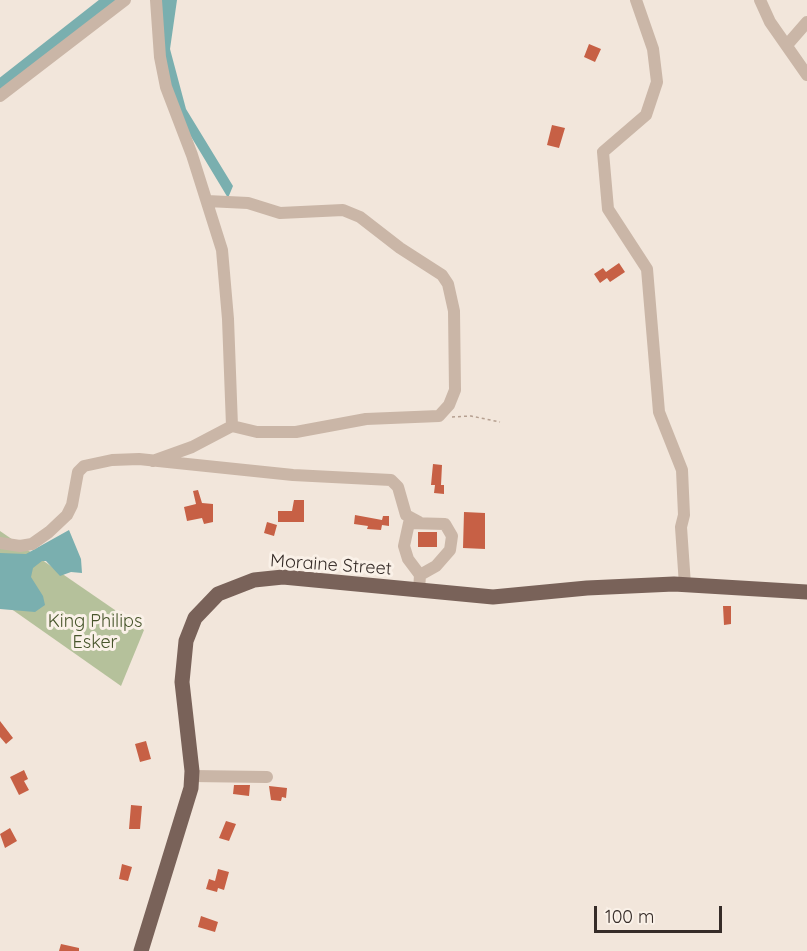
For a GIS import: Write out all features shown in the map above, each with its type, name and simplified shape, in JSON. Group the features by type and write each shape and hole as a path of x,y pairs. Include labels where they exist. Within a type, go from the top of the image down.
{"main road":[{"name":"Moraine Street","path":"141,951 183,818 192,776 183,691 183,653 195,618 208,601 236,585 268,578 303,578 419,591 514,597 587,588 680,585 807,592"}],"street":[{"path":"0,96 125,0"},
{"path":"156,0 159,57 166,87 207,201 225,269 232,426"},
{"path":"636,0 652,49 657,82 646,115 603,152 608,209 647,268 659,412 682,470 684,514 681,527 680,585"},
{"path":"760,0 770,22 807,75"},
{"path":"787,45 807,22"},
{"path":"153,461 192,447 232,426 257,432 296,432 366,419 439,416 449,405 455,390 454,311 448,284 442,275 399,248 360,217 343,210 280,213 248,203 207,201"},
{"path":"0,543 20,546 32,544 67,515 72,505 78,472 84,466 112,460 153,461 293,475 391,480 398,487 406,514 419,522"},
{"path":"419,591 420,575 408,559 404,546 409,523 445,524 452,536 450,550 436,566 420,575"},
{"path":"192,776 267,777"}],"path":[{"path":"439,416 471,416 500,422"}],"green space":[{"name":"King Philips Esker","path":"0,531 144,630 121,686 0,601"}],"water":[{"path":"160,0 177,0 170,49 186,109 233,186 228,198 172,105 166,87"},
{"path":"69,530 81,559 82,573 71,572 60,576 46,561 42,561 33,568 31,577 43,596 45,605 35,612 0,609 0,553 26,554"}],"building":[{"path":"589,44 601,49 595,62 584,57"},
{"path":"552,125 565,128 559,148 547,145"},
{"path":"619,263 625,272 610,282 607,278 600,283 594,274 603,268 606,272"},
{"path":"433,464 442,465 441,485 444,485 444,494 434,493 435,485 431,485"},
{"path":"198,490 202,503 213,504 213,522 204,524 202,518 187,521 184,507 196,504 193,491"},
{"path":"294,500 304,500 304,522 278,522 278,511 292,511"},
{"path":"464,512 485,513 485,549 463,548"},
{"path":"355,515 382,520 383,516 389,516 389,526 382,525 381,530 367,529 368,526 354,524"},
{"path":"267,522 277,525 274,536 264,533"},
{"path":"418,532 437,532 437,547 418,547"},
{"path":"723,606 731,606 731,624 724,625"},
{"path":"0,721 13,738 6,744 0,737"},
{"path":"146,741 151,759 140,762 135,744"},
{"path":"24,770 28,779 24,781 29,790 19,795 10,777"},
{"path":"234,785 250,785 249,796 233,794"},
{"path":"269,786 287,788 286,798 282,797 281,801 271,800"},
{"path":"131,805 142,806 140,829 129,829"},
{"path":"226,821 236,824 229,841 219,838"},
{"path":"10,828 17,841 5,848 0,834"},
{"path":"122,864 132,867 128,881 119,879"},
{"path":"218,869 229,872 224,890 218,888 217,892 206,889 209,879 215,881"},
{"path":"201,916 218,922 215,932 198,927"},
{"path":"61,944 79,948 79,951 59,951"}],"waterway":[{"path":"0,87 111,0"}]}
